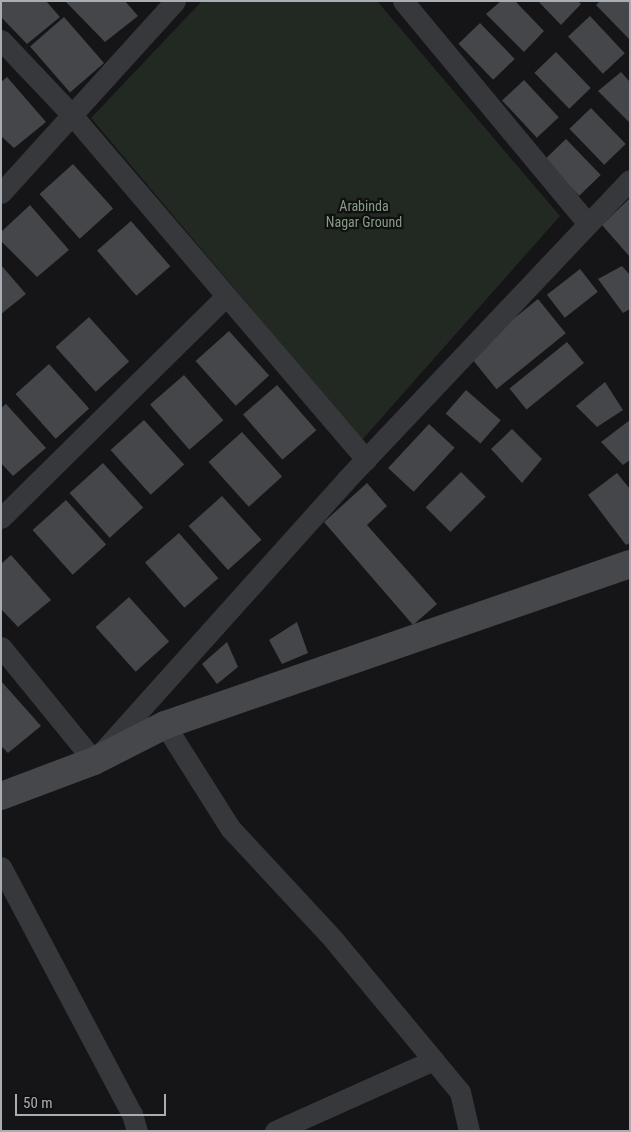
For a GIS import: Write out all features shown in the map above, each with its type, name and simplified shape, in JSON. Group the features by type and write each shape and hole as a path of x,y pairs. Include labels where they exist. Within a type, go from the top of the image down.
{"main road":[{"path":"1,796 94,761 165,725 630,564"}],"street":[{"path":"1,193 175,1"},
{"path":"403,1 586,224"},
{"path":"1,40 72,115 366,459"},
{"path":"1,647 94,761 366,459 586,224 630,180"},
{"path":"1,518 226,296"},
{"path":"165,725 230,828 333,939 460,1092 469,1131"},
{"path":"1,867 132,1114 137,1131"},
{"path":"275,1131 434,1060"}],"green space":[{"name":"Arabinda Nagar Ground","path":"202,1 377,1 560,216 362,440 91,118"}],"building":[{"path":"1,1 46,1 60,17 27,44 1,17"},
{"path":"65,1 125,1 138,16 105,42"},
{"path":"501,1 515,1 544,31 524,52 486,14"},
{"path":"538,1 578,1 581,4 561,25"},
{"path":"600,1 630,1 630,40 596,5"},
{"path":"590,16 625,53 603,74 568,36"},
{"path":"64,17 104,63 70,93 30,47"},
{"path":"480,23 515,59 493,80 458,44"},
{"path":"556,52 591,88 569,109 534,73"},
{"path":"621,72 630,82 630,123 598,91"},
{"path":"7,77 46,122 14,148 1,136 1,82"},
{"path":"524,80 559,117 537,138 502,100"},
{"path":"591,108 626,144 604,165 569,129"},
{"path":"566,139 601,175 579,196 544,160"},
{"path":"73,164 113,209 80,239 40,194"},
{"path":"630,198 630,257 602,225"},
{"path":"30,205 69,250 37,277 1,241 1,232"},
{"path":"131,221 170,266 136,296 97,251"},
{"path":"1,265 26,294 1,314"},
{"path":"622,266 630,275 630,309 623,313 598,279"},
{"path":"580,269 598,292 565,318 547,295"},
{"path":"538,299 566,333 497,389 469,355"},
{"path":"89,317 129,362 96,392 56,347"},
{"path":"229,331 269,376 236,406 196,361"},
{"path":"567,342 584,363 526,410 509,389"},
{"path":"49,364 89,409 56,439 16,394"},
{"path":"184,375 223,420 189,450 150,405"},
{"path":"605,382 623,410 597,427 576,406"},
{"path":"277,385 316,430 282,460 243,415"},
{"path":"466,390 501,420 480,444 446,413"},
{"path":"6,404 46,448 13,476 1,463 1,408"},
{"path":"144,420 184,465 151,495 111,450"},
{"path":"630,420 630,460 623,465 601,442"},
{"path":"429,424 455,448 414,492 388,468"},
{"path":"512,429 542,459 522,483 491,449"},
{"path":"242,432 282,477 249,507 209,462"},
{"path":"103,463 143,508 110,538 70,493"},
{"path":"461,472 486,497 450,532 426,507"},
{"path":"617,473 630,489 630,543 626,545 588,495"},
{"path":"367,483 387,506 367,525 437,604 413,625 324,522"},
{"path":"222,496 261,540 228,570 189,526"},
{"path":"66,500 106,545 73,575 33,530"},
{"path":"179,533 218,578 184,608 145,563"},
{"path":"11,555 51,600 18,627 1,609 1,564"},
{"path":"129,597 169,642 136,672 96,627"},
{"path":"297,622 308,653 282,664 269,640"},
{"path":"227,642 238,667 217,684 202,664"},
{"path":"1,681 41,726 8,753 1,746"}]}
